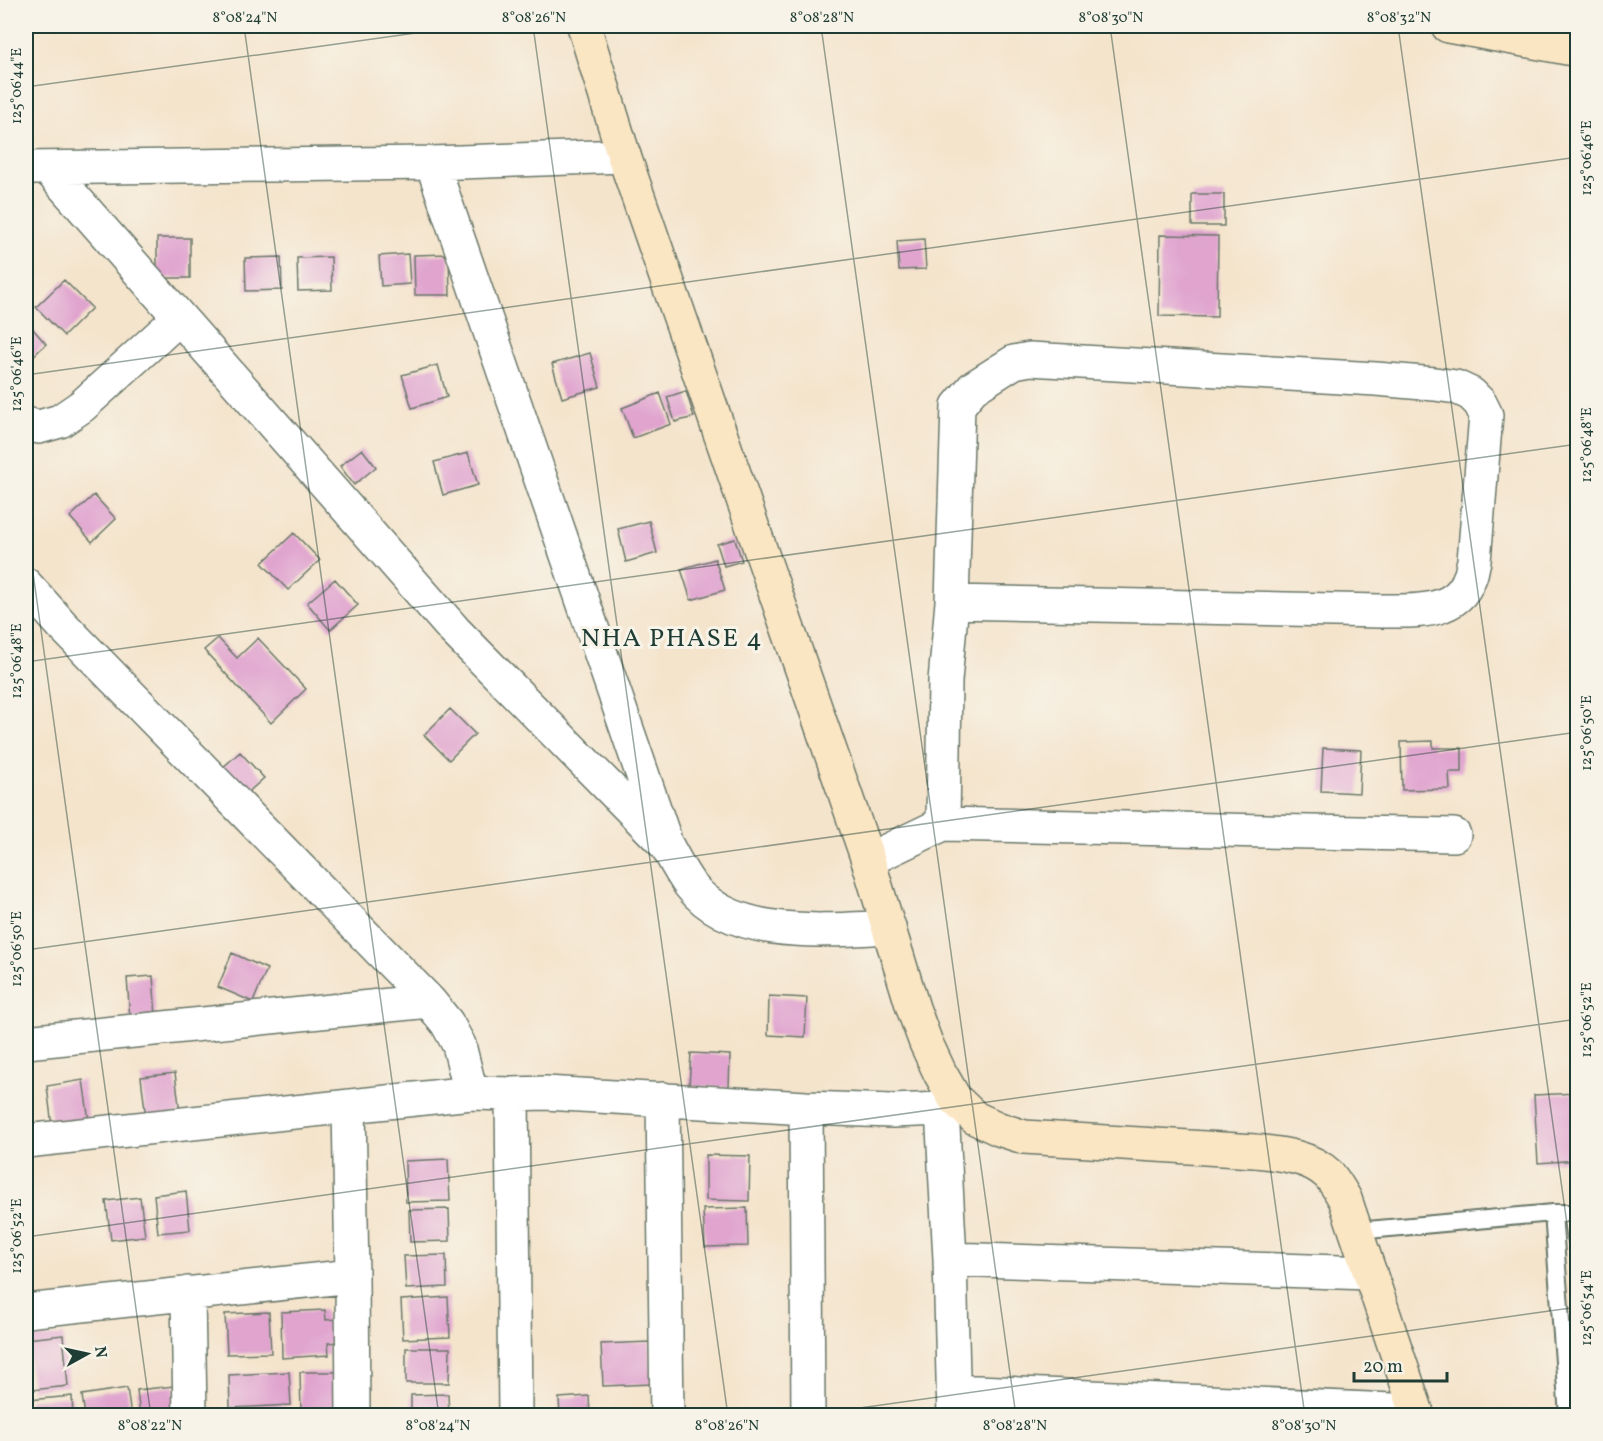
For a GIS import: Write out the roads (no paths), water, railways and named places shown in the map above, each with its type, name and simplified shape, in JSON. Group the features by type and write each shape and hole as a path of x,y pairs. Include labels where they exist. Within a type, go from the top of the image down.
{"main road":[{"path":"584,26 624,156 868,860 913,1008 940,1073 949,1104 999,1129 1024,1137 1255,1151 1286,1155 1310,1162 1329,1175 1345,1199 1417,1413"},
{"path":"1448,26 1578,50"}],"street":[{"path":"37,169 432,163 624,156"},
{"path":"432,163 667,846 691,886 712,905 735,918 763,926 795,929 889,927"},
{"path":"37,169 179,318 455,631 667,846"},
{"path":"26,424 39,427 60,421 179,318"},
{"path":"943,824 945,681 952,602 958,406 973,388 1014,362 1030,359 1435,384 1456,387 1471,394 1480,403 1485,415 1474,561 1469,580 1459,597 1441,606 1427,610 1381,611 952,602"},
{"path":"26,585 62,625 429,1001 447,1023 459,1045 471,1093"},
{"path":"868,860 943,824 1454,836"},
{"path":"26,1042 429,1001"},
{"path":"26,1141 471,1093 545,1093 892,1111 949,1104 953,1403 1417,1413"},
{"path":"512,1094 515,1416"},
{"path":"663,1099 667,1416"},
{"path":"349,1106 353,1416"},
{"path":"806,1108 808,1416"},
{"path":"950,1259 1370,1273"},
{"path":"26,1311 352,1276"},
{"path":"188,1293 190,1416"}],"lane":[{"path":"1357,1231 1553,1213 1578,1213"},
{"path":"1553,1213 1568,1416"}],"district":[{"name":"NHA PHASE 4","path":"672,639"}]}
